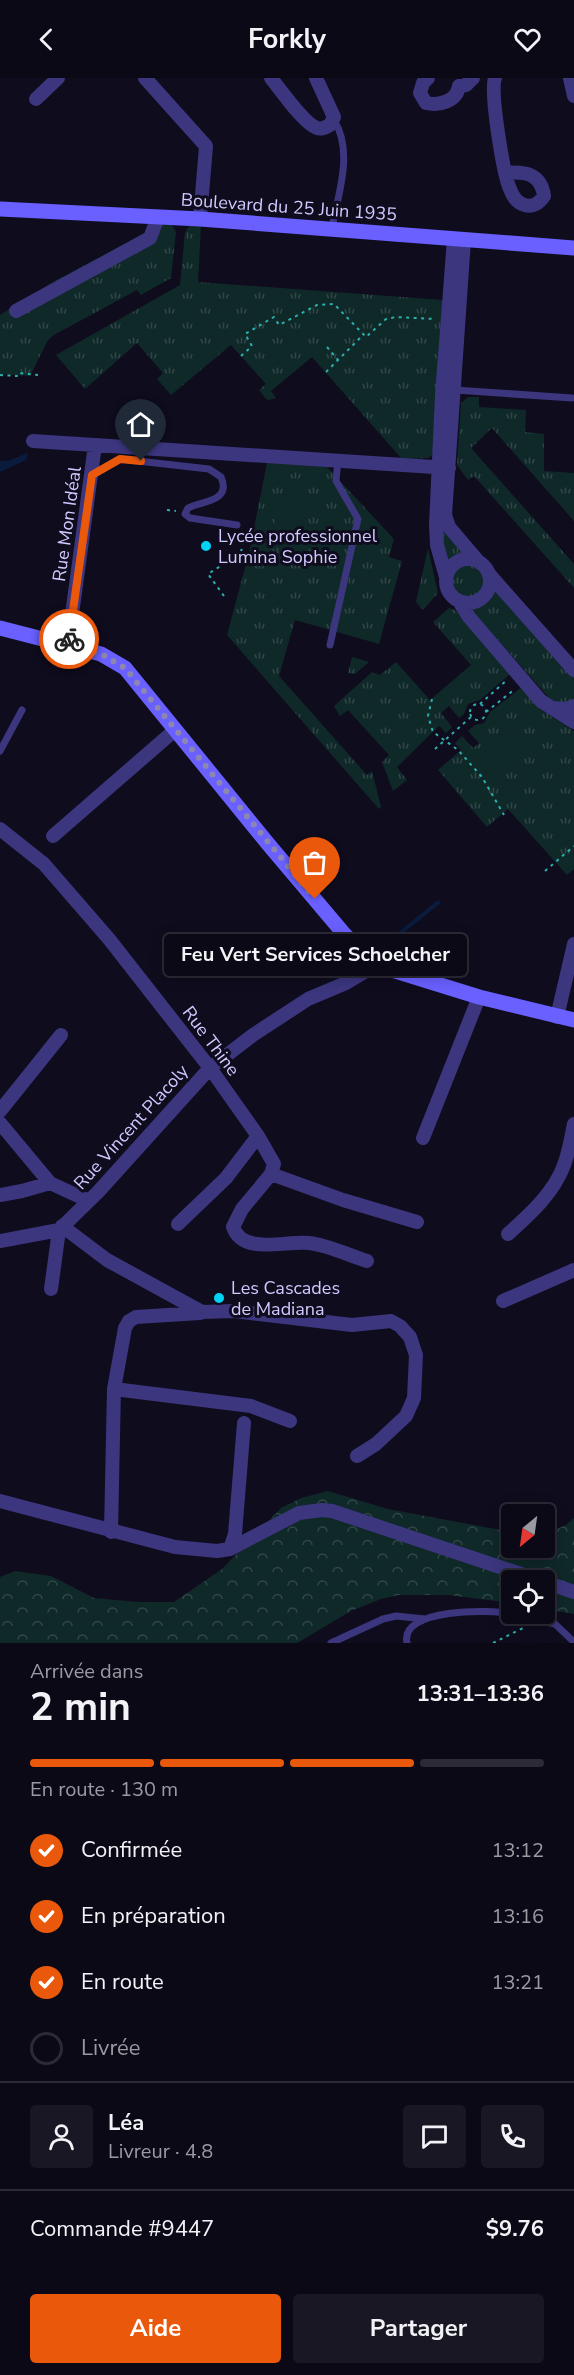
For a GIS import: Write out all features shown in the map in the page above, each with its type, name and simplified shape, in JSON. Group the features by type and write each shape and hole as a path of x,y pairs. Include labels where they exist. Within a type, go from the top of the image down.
{"main road":[{"name":"Boulevard du 25 Juin 1935","path":"0,208 200,219 574,248"},
{"path":"0,628 101,654 125,668 345,935 376,965 479,997 574,1020"}],"street":[{"path":"36,99 58,78"},
{"path":"145,78 206,146 200,219"},
{"path":"271,78 315,128 321,129 334,120 316,78"},
{"path":"428,78 423,83 420,93 426,103 436,105 449,100 459,90 454,82"},
{"path":"454,82 466,85 473,78"},
{"path":"570,78 574,96"},
{"path":"492,80 505,173"},
{"path":"16,311 150,238 158,217"},
{"path":"459,240 448,320 445,515 448,526 574,670"},
{"path":"459,240 454,390 437,545 449,592 548,708 574,723"},
{"path":"33,441 444,467"},
{"name":"Rue Mon Idéal","path":"68,644 95,445"},
{"path":"446,577 448,570 458,561 465,559 478,561"},
{"path":"458,600 465,603 479,600 489,589 489,574"},
{"path":"548,708 560,710 574,706"},
{"path":"53,836 175,730"},
{"name":"Rue Thine","path":"0,829 44,864 109,939 210,1068 258,1136 274,1164 271,1174"},
{"path":"557,1017 574,944"},
{"name":"Rue Vincent Placoly","path":"61,1228 89,1201 210,1068 253,1035 308,999 346,983 376,965"},
{"path":"423,1138 479,997"},
{"path":"0,1111 61,1035"},
{"path":"0,1123 50,1183 89,1201"},
{"path":"508,1234 537,1207 560,1174 567,1156 574,1124"},
{"path":"178,1224 226,1178 258,1136"},
{"path":"367,1262 311,1243 261,1245 249,1242 238,1237 233,1227 242,1209 271,1174 343,1200 417,1222"},
{"path":"0,1195 50,1183"},
{"path":"51,1289 61,1228"},
{"path":"0,1241 61,1228 107,1260 202,1312"},
{"path":"503,1301 574,1270"},
{"path":"111,1532 114,1389 125,1328 129,1321 136,1317 234,1311 352,1325 391,1321 400,1326 410,1337 416,1355 414,1398 406,1416 376,1444 357,1456"},
{"path":"114,1389 251,1406 290,1421"},
{"path":"230,1549 235,1534 244,1423"},
{"path":"0,1501 175,1547 217,1551 230,1549 299,1513 322,1510 342,1514 510,1570"},
{"path":"555,1585 574,1592"}],"lane":[{"path":"331,230 344,158 341,132 334,120"},
{"path":"454,390 572,398"},
{"path":"92,475 120,459 209,469 221,477 223,485 221,493 214,500 188,508 184,514 190,518 237,525"},
{"path":"330,645 358,519 336,481 338,460"},
{"path":"0,751 22,710"},
{"path":"407,1643 408,1631 425,1619 467,1611 501,1611"},
{"path":"331,1643 383,1619 396,1616 425,1619"},
{"path":"555,1624 574,1642"}],"path":[{"path":"241,356 252,346 245,334 274,317 279,325 317,305 326,303 334,304 366,337 386,319 396,317 448,320"},
{"path":"326,372 364,334"},
{"path":"327,347 338,360"},
{"path":"0,375 17,376 18,373 38,375"},
{"path":"224,596 208,574 241,554 244,531 243,526 237,525"},
{"path":"435,749 471,717 471,708 520,677"},
{"path":"471,717 479,720 483,718 520,677"},
{"path":"432,699 428,716 433,732 458,750 482,777 504,815"},
{"path":"480,704 486,712"},
{"path":"545,871 574,846"},
{"path":"493,1643 530,1624"}],"green space":[{"path":"164,223 171,224 176,232 171,278 141,295 137,290 54,335 48,340 30,376 0,374 0,315 51,283"},
{"path":"201,226 198,282 443,300 434,453 429,458 402,459 312,357 271,391 276,398 269,400 259,390 266,384 231,345 171,395 157,379 163,373 137,343 85,389 56,355 180,285 185,233 188,227"},
{"path":"468,397 479,397 479,407 526,410 525,432 544,434 544,471 574,473 574,521 492,428 471,448 574,564 574,588 474,476 468,480 457,465 461,403"},
{"path":"267,463 326,466 394,539 389,557 402,561 379,644 295,620 279,676 367,775 372,771 381,807 379,809 227,635 249,553"},
{"path":"281,498 303,503 292,546 270,540"},
{"path":"441,510 468,555 455,559 447,567 441,547"},
{"path":"428,548 438,593 423,610 416,602"},
{"path":"469,564 481,569 486,581 481,593 469,598 457,593 452,581 457,569"},
{"path":"494,583 574,676 574,700 561,704 549,698 469,607 485,601"},
{"path":"449,608 455,610 510,674 480,700 468,704 464,714 459,718 449,706 441,713 452,727 446,733 439,726 397,767 407,780 393,791 382,762 389,755 348,710 340,716 334,706 372,672 380,675 396,662 430,700 471,665 433,622"},
{"path":"352,657 369,662 355,674 348,673"},
{"path":"522,687 543,711 574,731 574,869 567,875 508,809 487,827 438,770 461,750 455,743 462,736 473,748 479,743 468,731 475,725 484,723 490,712"},
{"path":"511,730 529,750 492,781 475,761"},
{"path":"328,1491 388,1509 501,1530 501,1558 555,1558 555,1530 574,1518 574,1614 555,1611 555,1570 501,1570 501,1602 448,1595 399,1595 381,1599 351,1611 297,1643 0,1643 0,1577 15,1571 51,1576 94,1598 174,1602 222,1569 281,1508 301,1498"}],"water":[{"path":"28,453 26,460 0,472 0,461 8,461"},
{"path":"438,900 441,903 379,955 375,951"}],"way so far":[{"path":"69,639 68,644 101,654 125,668 315,899"}],"place":[{"name":"Lycée professionnel Lumina Sophie","path":"206,546"},
{"name":"Feu Vert Services Schoelcher","path":"315,899"},
{"name":"Les Cascades de Madiana","path":"219,1298"}],"route":[{"path":"69,639 92,475 120,459 141,461"}]}
